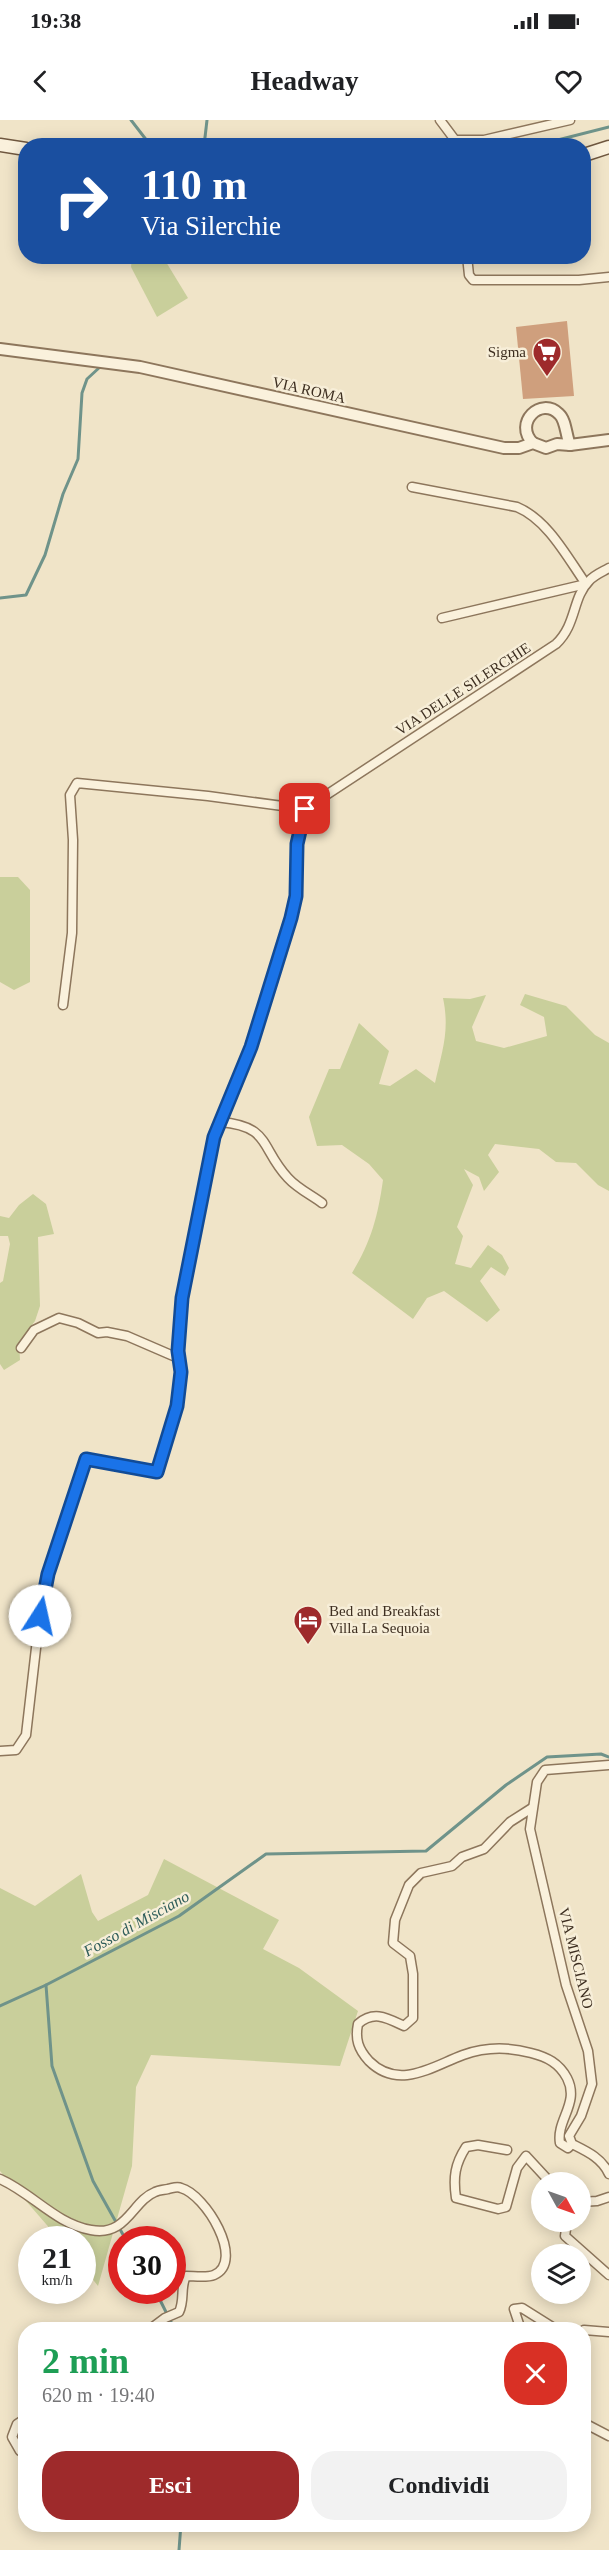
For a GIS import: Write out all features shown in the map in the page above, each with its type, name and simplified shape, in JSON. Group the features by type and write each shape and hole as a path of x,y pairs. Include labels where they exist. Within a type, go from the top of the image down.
{"main road":[{"path":"0,145 18,148"},
{"path":"591,153 609,147"}],"street":[{"path":"440,120 454,138"},
{"path":"493,138 570,120"},
{"path":"468,264 469,275 473,280 609,277"},
{"name":"VIA ROMA","path":"0,349 140,367 504,448 519,448 530,439"},
{"path":"557,444 564,433 565,426 559,414 547,408 534,412 526,422 530,439 546,448 557,444 570,445 609,440"},
{"path":"564,433 570,445"},
{"path":"412,487 528,511 550,534 586,584"},
{"path":"442,618 586,584 609,568"},
{"name":"VIA DELLE SILERCHIE","path":"305,809 556,644 566,635 571,625 586,584"},
{"path":"0,1752 16,1750 26,1736 42,1596 86,1459 157,1472 177,1406 181,1372 178,1358 182,1298 214,1137 251,1047 291,918 296,896 297,844 305,809 208,796 77,783 70,795 73,840 72,933 63,1005"},
{"path":"220,1122 248,1126 265,1142 270,1153 290,1180 322,1203"},
{"path":"21,1348 34,1330 59,1318 78,1323 98,1333 107,1332 127,1336 178,1358"},
{"name":"VIA MISCIANO","path":"572,2144 569,2136 581,2116 592,2084 588,2051 566,1985 530,1829 532,1808 537,1782 545,1770 609,1765"},
{"path":"532,1808 510,1822 484,1849 462,1857 452,1866 421,1873 409,1885 395,1920 393,1943 410,1956 413,1974 413,2018 404,2026 381,2015 367,2016 358,2024 356,2036 358,2045 372,2064 399,2076 430,2071 464,2055 485,2050 514,2048 540,2055 558,2064 569,2081 571,2106 558,2133 560,2143 568,2148 572,2144 592,2154 606,2166 609,2174"},
{"path":"507,2150 478,2145 466,2146 456,2161 454,2183 456,2198 498,2210 506,2207 517,2168 526,2156 541,2172"},
{"path":"0,2179 14,2185 71,2223 93,2231 113,2229 153,2192 179,2187 194,2193 214,2218 227,2254 223,2267 213,2276 186,2276 183,2281 183,2304 179,2312 159,2322"},
{"path":"591,2201 609,2197"},
{"path":"566,2232 565,2236 609,2275"},
{"path":"518,2322 514,2309 522,2307 545,2322"},
{"path":"591,2331 609,2332"},
{"path":"18,2423 12,2437 18,2448"},
{"path":"591,2427 609,2436"}],"green space":[{"path":"131,264 167,264 188,298 157,317"},
{"path":"0,877 18,877 30,890 30,982 14,990 0,982"},
{"path":"525,994 566,1006 595,1035 609,1043 609,1191 598,1185 576,1163 556,1162 539,1149 495,1144 488,1155 499,1172 484,1191 479,1177 464,1169 473,1185 457,1227 463,1236 455,1264 471,1268 488,1245 502,1255 509,1268 505,1276 491,1267 480,1281 500,1310 487,1322 444,1291 427,1298 413,1319 352,1273 373,1228 383,1180 369,1164 342,1145 317,1146 309,1117 329,1069 340,1069 359,1023 389,1051 379,1084 390,1086 416,1069 435,1083 446,1021 443,998 470,999 486,995 472,1027 476,1041 504,1048 547,1036 544,1017 520,1005"},
{"path":"33,1194 46,1204 54,1234 38,1237 40,1306 35,1321 19,1342 20,1360 4,1370 0,1364 0,1283 3,1281 10,1244 8,1236 0,1236 0,1216 9,1218 19,1205"},
{"path":"164,1859 279,1920 263,1949 299,1968 358,2011 340,2066 151,2055 136,2087 132,2166 115,2226 108,2226 108,2251 98,2286 96,2283 96,2226 48,2226 0,2171 0,1888 35,1906 81,1874 92,1912 98,1921 148,1895"}],"building":[{"name":"Sigma","path":"567,321 574,396 523,399 516,327"}],"waterway":[{"path":"131,120 145,138"},
{"path":"205,138 207,120"},
{"path":"566,138 609,127"},
{"path":"0,598 26,595 45,555 63,494 78,459 82,393 87,379 100,367"},
{"name":"Fosso di Misciano","path":"118,2226 93,2181 52,2066 46,1985 179,1916 266,1854 426,1851 506,1785 547,1757 601,1754 609,1757"},
{"path":"0,2006 46,1985"},
{"name":"Fosso di Misciano","path":"162,2304 171,2322"},
{"name":"Fosso di Misciano","path":"179,2550 180,2532"}],"place":[{"name":"Sigma","path":"547,378"},
{"name":"Bed and Breakfast Villa La Sequoia","path":"308,1646"}],"route":[{"path":"40,1616 48,1574 86,1459 157,1472 162,1457 177,1406 181,1372 178,1351 185,1276 214,1137 251,1047 291,918 296,896 297,844 305,809"}]}
